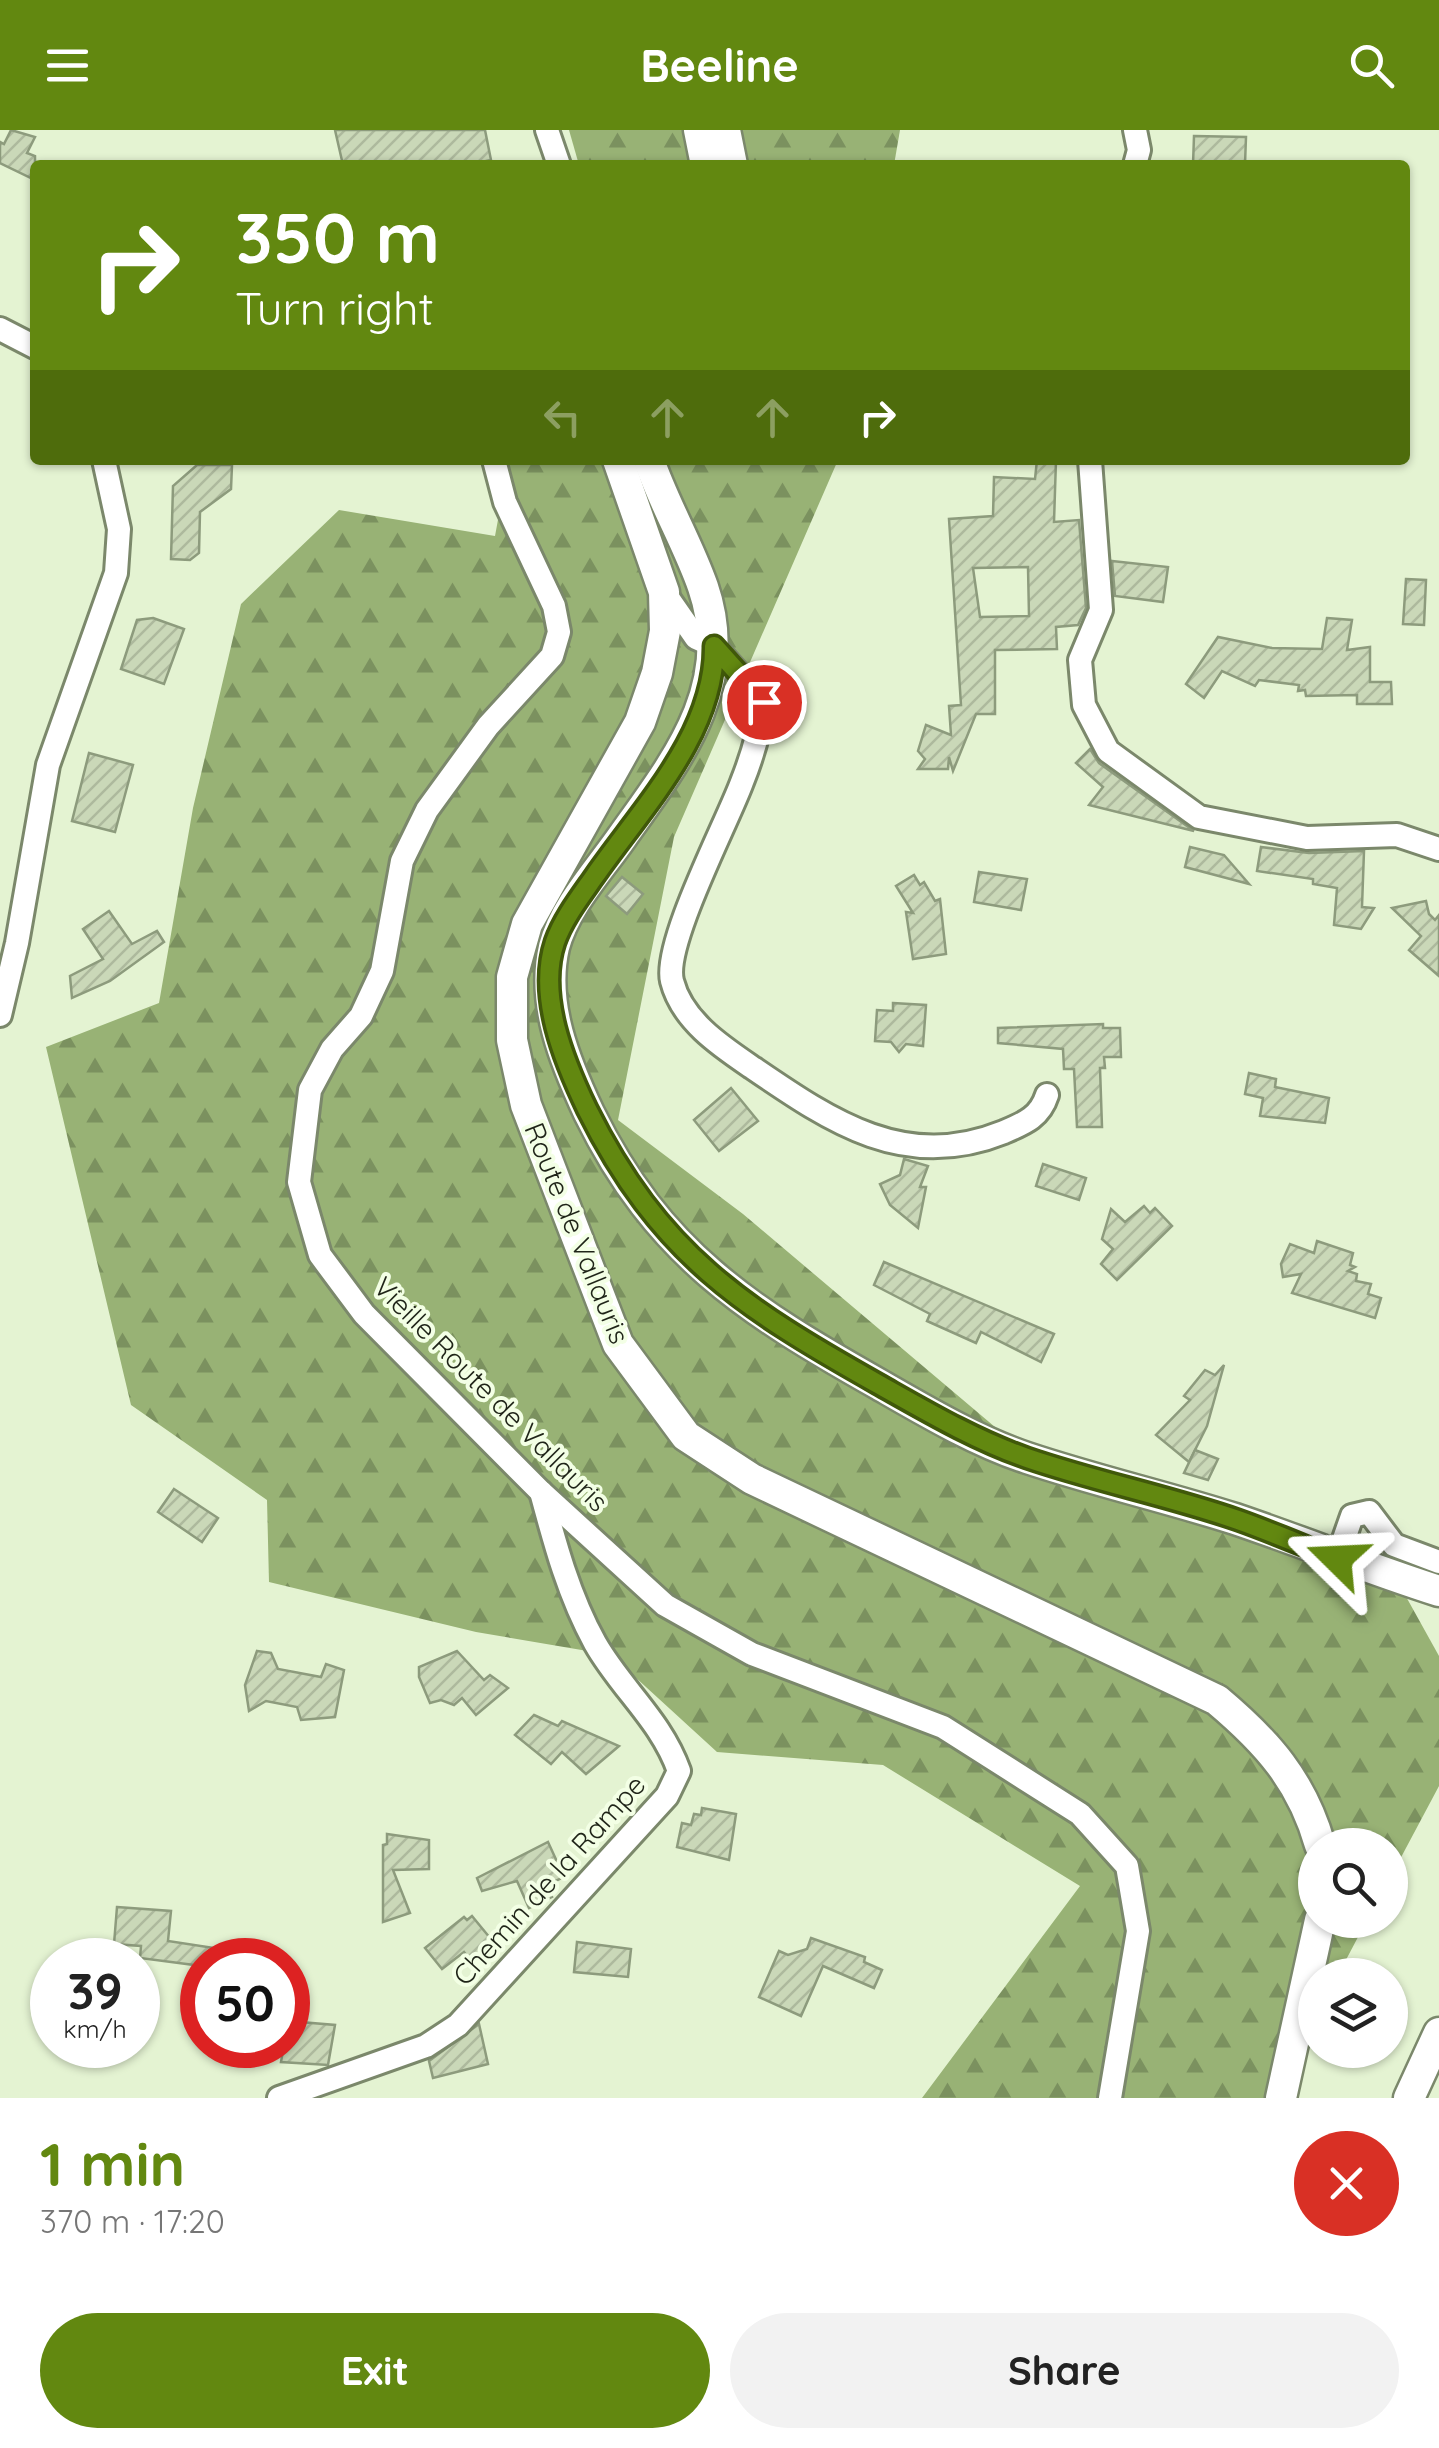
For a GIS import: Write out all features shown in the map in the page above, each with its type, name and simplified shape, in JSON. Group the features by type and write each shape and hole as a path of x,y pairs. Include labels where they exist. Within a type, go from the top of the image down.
{"main road":[{"path":"699,130 705,160"},
{"path":"724,130 731,160"},
{"name":"Route de Vallauris","path":"620,465 664,592 665,630 657,673 640,722 527,924 512,976 512,1040 526,1104 618,1344 686,1436 752,1479 1217,1700 1256,1733 1290,1772 1315,1828"},
{"name":"Route de Vallauris","path":"651,465 703,586 714,626 714,670 703,710 675,764 576,903 555,942 549,977 553,1016 571,1076 608,1151 679,1246 723,1288 775,1326 899,1396 1024,1457 1238,1520 1337,1559 1439,1591"},
{"path":"1282,2098 1316,1938"},
{"path":"1409,2098 1439,2033"}],"street":[{"path":"547,130 557,160"},
{"path":"1135,130 1139,150 1136,160"},
{"path":"0,329 30,344"},
{"path":"0,1015 18,943 48,766 116,573 119,529 105,465"},
{"name":"Vieille Route de Vallauris","path":"495,465 504,502 554,606 559,632 552,656 488,726 427,810 402,861 382,971 361,1016 332,1049 310,1090 299,1182 320,1255 364,1314 542,1492 664,1605 752,1654 942,1727 1080,1814 1128,1866 1138,1930 1110,2098"},
{"path":"1090,465 1101,610 1080,660 1084,705 1108,751 1199,817 1307,838 1397,836 1439,849"},
{"path":"664,592 696,638 714,646 764,702 743,782 698,884 673,958 672,980 690,1015 720,1046 828,1119 868,1136 950,1147 1026,1123 1042,1112 1047,1095"},
{"name":"Chemin de la Rampe","path":"279,2098 426,2046 458,2025 667,1796 680,1770 667,1737 596,1645 560,1563 542,1492"},
{"path":"1337,1559 1352,1516 1369,1512 1394,1545 1439,1562"}],"green space":[{"path":"569,130 900,130 895,160 578,160"},
{"path":"508,465 836,465 674,837 618,1120 743,1214 1008,1438 1404,1593 1439,1656 1439,1786 1408,1844 1408,1828 1298,1828 1298,1938 1358,1938 1347,1958 1298,1958 1298,2051 1274,2098 922,2098 1080,1886 883,1765 717,1752 611,1655 476,1632 269,1582 267,1500 131,1405 46,1047 159,1003 193,808 241,604 339,510 495,536"}],"building":[{"path":"11,130 35,137 27,153 35,156 35,160 30,160 30,178 0,163 0,142 4,144"},
{"path":"335,130 485,130 491,160 342,160"},
{"path":"1194,136 1246,137 1245,160 1193,160"},
{"path":"197,465 232,465 231,489 200,512 199,553 190,560 171,559 173,486"},
{"path":"1036,465 1056,465 1054,522 1079,520 1086,608 1078,625 1056,627 1057,649 995,650 995,714 976,714 953,771 949,757 948,769 918,769 925,759 918,751 926,725 951,735 949,706 961,705 949,519 993,516 994,477 1035,479","holes":["1028,567 1029,616 980,617 973,568"]},
{"path":"1112,561 1168,567 1163,602 1115,596"},
{"path":"1406,579 1426,580 1424,625 1403,624"},
{"path":"153,618 184,629 164,684 121,669 137,620"},
{"path":"1327,618 1352,620 1347,650 1370,647 1370,682 1391,682 1392,704 1357,704 1357,695 1306,696 1305,690 1298,691 1299,685 1259,680 1255,686 1222,671 1204,698 1186,684 1218,637 1272,648 1322,649"},
{"path":"1090,749 1099,763 1194,831 1089,805 1103,787 1076,763"},
{"path":"89,753 133,765 115,832 72,821"},
{"path":"1190,847 1224,855 1249,884 1185,867"},
{"path":"1261,847 1309,853 1364,851 1362,907 1374,908 1361,929 1334,925 1337,888 1313,884 1313,879 1257,871"},
{"path":"979,872 1027,879 1021,910 974,902"},
{"path":"914,875 920,885 924,882 935,901 940,899 946,954 913,959 906,912 913,913 896,886"},
{"path":"622,877 643,894 627,914 606,896"},
{"path":"1426,901 1429,914 1435,920 1439,915 1439,976 1409,950 1421,936 1392,908"},
{"path":"109,911 132,944 157,931 164,942 110,981 72,998 70,976 103,959 83,929"},
{"path":"893,1003 926,1005 923,1046 906,1044 899,1052 891,1042 875,1041 877,1010 893,1011"},
{"path":"1103,1024 1103,1028 1120,1028 1121,1057 1104,1057 1105,1068 1100,1068 1102,1127 1077,1127 1074,1069 1064,1069 1063,1049 998,1043 998,1028"},
{"path":"1249,1073 1276,1079 1275,1087 1329,1098 1325,1123 1260,1116 1263,1098 1245,1094"},
{"path":"731,1088 758,1121 719,1151 694,1120"},
{"path":"904,1159 928,1166 920,1187 926,1187 918,1228 890,1205 880,1184 900,1175"},
{"path":"1043,1164 1086,1178 1079,1200 1036,1186"},
{"path":"1144,1206 1150,1213 1155,1208 1172,1226 1117,1280 1101,1264 1113,1249 1102,1239 1111,1209 1125,1222"},
{"path":"1317,1241 1353,1253 1350,1265 1355,1267 1348,1271 1357,1274 1356,1281 1371,1284 1368,1294 1381,1298 1375,1318 1292,1293 1301,1274 1283,1277 1281,1264 1290,1244 1314,1253"},
{"path":"884,1262 1054,1334 1041,1362 981,1332 976,1343 927,1321 930,1314 874,1285"},
{"path":"1224,1365 1207,1426 1189,1462 1156,1435 1190,1400 1184,1396 1205,1370 1215,1375"},
{"path":"1195,1450 1218,1459 1208,1480 1184,1473"},
{"path":"174,1489 218,1518 202,1542 158,1512"},
{"path":"257,1651 271,1653 278,1669 321,1677 326,1664 344,1670 335,1717 301,1720 297,1707 266,1701 249,1711 245,1685"},
{"path":"457,1651 484,1680 490,1675 508,1688 476,1715 462,1698 454,1705 441,1700 430,1703 419,1677 419,1667"},
{"path":"534,1715 558,1726 562,1721 619,1746 586,1774 562,1752 551,1764 515,1735"},
{"path":"702,1808 736,1814 729,1860 677,1847 682,1823 691,1825 694,1814 701,1815"},
{"path":"387,1834 429,1840 429,1869 393,1870 410,1913 383,1922 383,1845 387,1844"},
{"path":"548,1842 564,1877 547,1885 552,1897 529,1908 517,1881 482,1891 477,1878"},
{"path":"117,1907 171,1911 168,1941 180,1943 180,1963 160,1961 160,1938 114,1938"},
{"path":"472,1916 495,1944 472,1962 464,1952 442,1969 425,1948 464,1917 467,1920"},
{"path":"811,1938 865,1957 864,1962 882,1970 874,1988 823,1966 801,2016 759,1997 779,1951 788,1955 807,1949"},
{"path":"577,1942 631,1949 628,1977 574,1972"},
{"path":"310,2023 335,2025 328,2065 310,2064"},
{"path":"479,2024 488,2064 433,2078 429,2061"}],"route":[{"path":"764,702 714,646 714,670 703,710 675,764 576,903 555,942 549,977 553,1016 571,1076 608,1151 679,1246 723,1288 775,1326 899,1396 1024,1457 1238,1520 1337,1559"}]}
